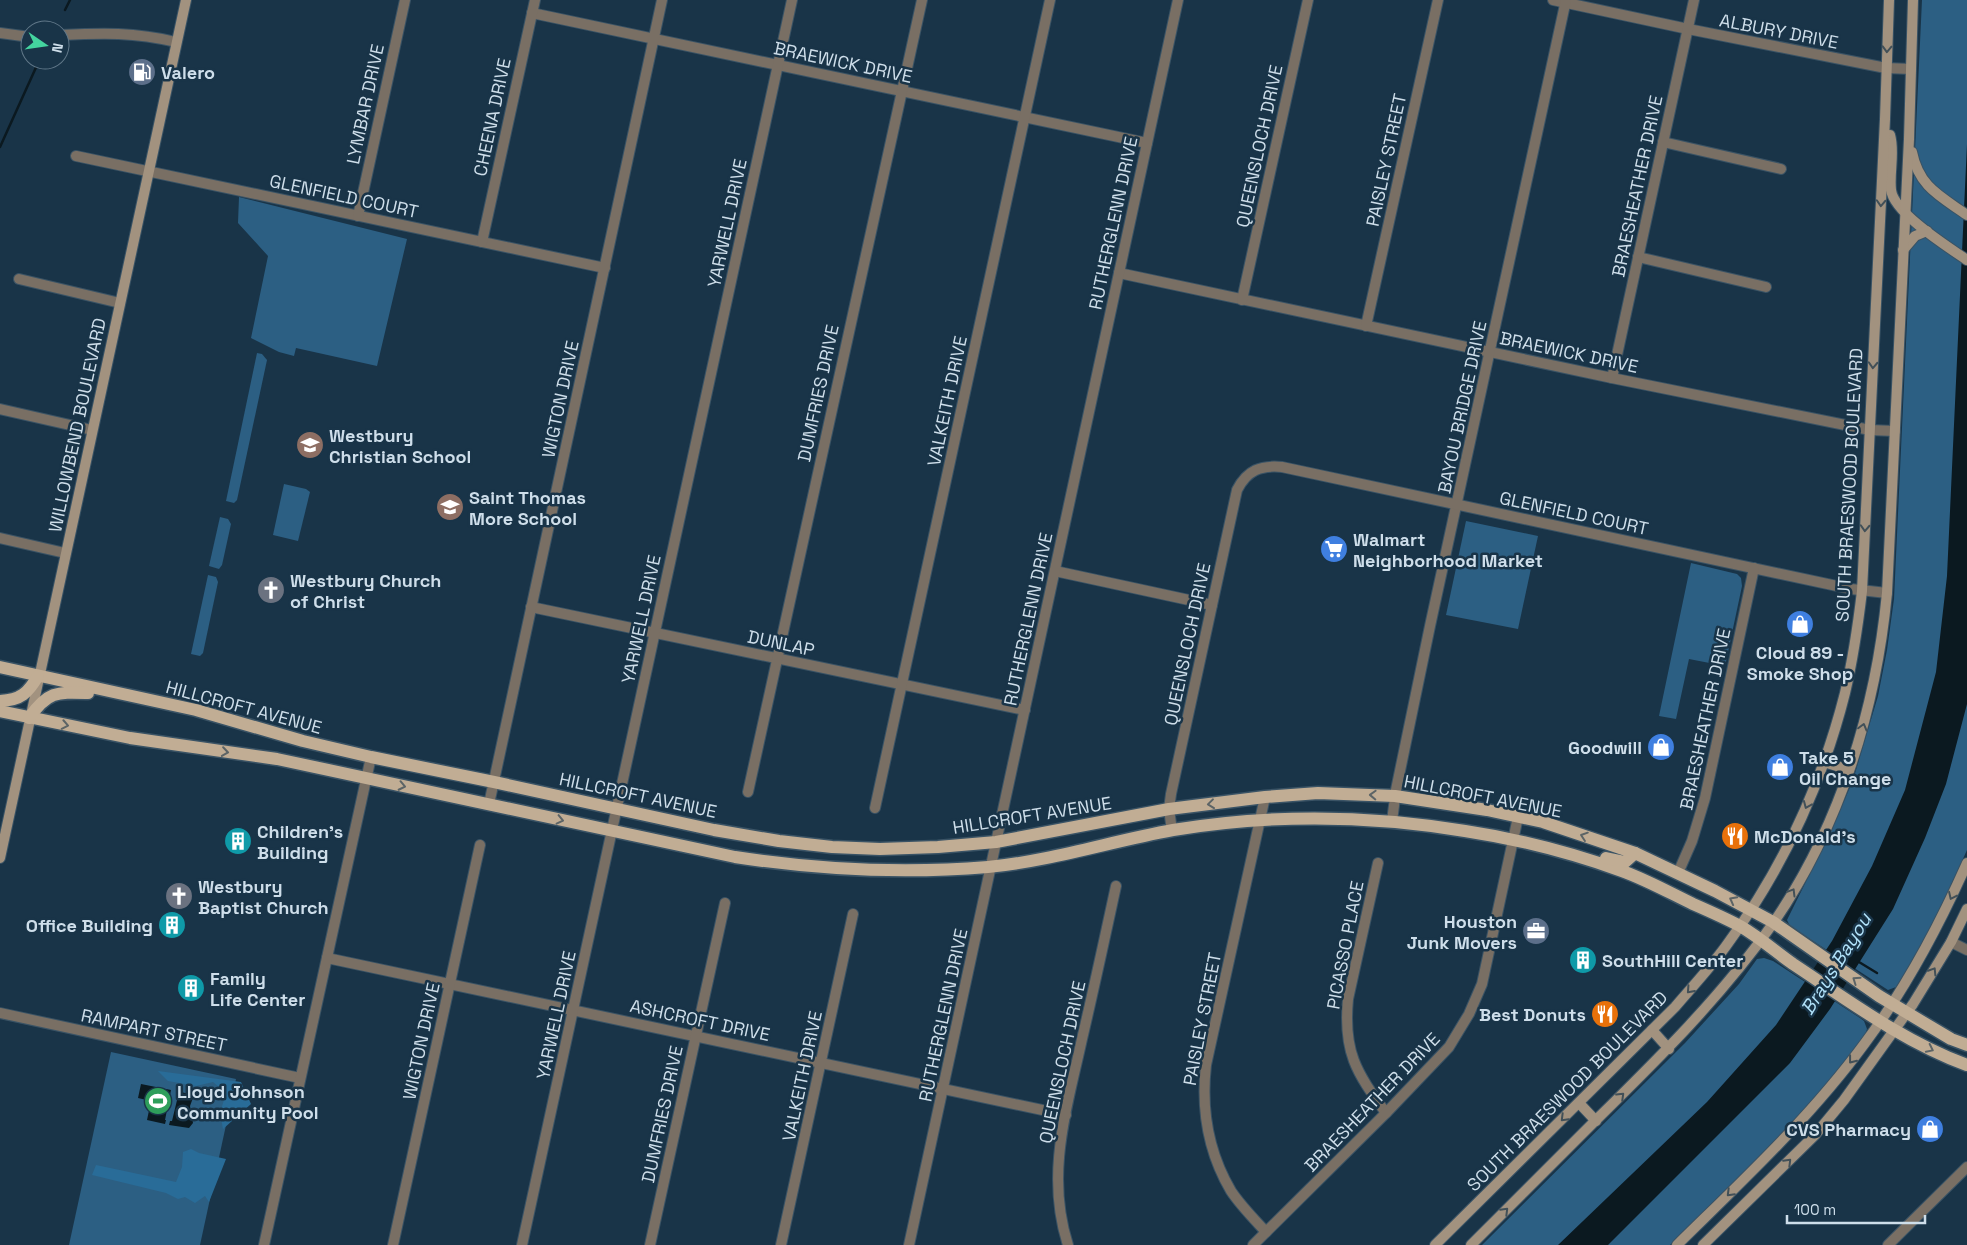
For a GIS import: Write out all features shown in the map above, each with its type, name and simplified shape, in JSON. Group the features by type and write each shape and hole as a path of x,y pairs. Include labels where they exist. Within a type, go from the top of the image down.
{"main road":[{"name":"WILLOWBEND BOULEVARD","path":"0,858 186,0"},
{"name":"SOUTH BRAESWOOD BOULEVARD","path":"1435,1245 1652,1030 1706,972 1740,926 1787,850 1824,762 1845,692 1855,642 1862,591 1886,119 1889,0"},
{"path":"1470,1245 1669,1049 1723,988 1773,922 1816,847 1849,770 1868,707 1883,630 1887,593 1909,139 1913,0"},
{"path":"1886,119 1891,139 1892,195 1895,203 1927,231 1967,260"},
{"path":"1909,139 1915,167 1922,180 1967,215"},
{"path":"1903,250 1915,236 1927,231"},
{"name":"HILLCROFT AVENUE","path":"0,667 196,710 303,741 372,757 714,830 778,841 832,847 880,849 996,842 1169,809 1265,797 1318,794 1395,796 1437,801 1543,822 1635,853 1751,909 1773,922 1879,996 1951,1039 1967,1045"},
{"path":"0,701 23,695 30,689 38,676"},
{"path":"29,718 39,704 52,694 73,692 121,694"},
{"path":"0,711 130,738 278,759 612,832 735,857 798,866 872,871 991,866 1096,848 1172,830 1260,819 1356,819 1467,831 1513,840 1622,872 1740,926 1895,1031 1947,1058 1967,1065"},
{"path":"1824,762 1849,770"},
{"path":"1567,855 1592,854 1625,862 1635,853"},
{"path":"1676,1245 1800,1122 1838,1078 1892,1004 1933,934 1967,862"},
{"path":"1703,1245 1815,1135 1844,1100 1907,1013 1951,942 1967,909"},
{"path":"1652,1030 1669,1049"},
{"path":"1579,1103 1596,1121"},
{"path":"1747,1176 1760,1189"}],"street":[{"name":"LYMBAR DRIVE","path":"358,216 405,0"},
{"name":"CHEENA DRIVE","path":"482,242 534,0"},
{"name":"WIGTON DRIVE","path":"489,804 662,0"},
{"name":"YARWELL DRIVE","path":"522,1245 792,0"},
{"name":"DUMFRIES DRIVE","path":"748,792 922,0"},
{"name":"VALKEITH DRIVE","path":"875,808 1050,0"},
{"name":"RUTHERGLENN DRIVE","path":"910,1245 1178,0"},
{"name":"QUEENSLOCH DRIVE","path":"1242,300 1308,0"},
{"name":"PAISLEY STREET","path":"1366,326 1438,0"},
{"name":"ALBURY DRIVE","path":"1553,0 1566,1 1688,29 1886,68 1911,69"},
{"name":"BRAESHEATHER DRIVE","path":"1612,378 1694,0"},
{"name":"BAYOU BRIDGE DRIVE","path":"1392,822 1395,796 1566,1"},
{"name":"BRAEWICK DRIVE","path":"532,13 1147,143"},
{"path":"0,33 20,36"},
{"path":"70,35 116,33 150,36 176,42"},
{"path":"1663,142 1781,168"},
{"name":"GLENFIELD COURT","path":"76,156 605,268"},
{"path":"1638,257 1766,287"},
{"name":"BRAEWICK DRIVE","path":"1119,273 1612,378 1870,430 1896,431"},
{"path":"19,279 120,303"},
{"path":"0,409 92,430"},
{"name":"GLENFIELD COURT","path":"1254,470 1271,466 1282,468 1862,591 1887,593"},
{"name":"QUEENSLOCH DRIVE","path":"1172,830 1169,809 1237,490 1242,480 1254,470"},
{"path":"0,538 65,553"},
{"name":"BRAESHEATHER DRIVE","path":"1678,874 1692,841 1705,798 1754,568"},
{"path":"1055,571 1212,605"},
{"name":"DUNLAP","path":"531,607 902,686 1025,710"},
{"path":"264,1245 372,757"},
{"name":"PAISLEY STREET","path":"1265,797 1206,1065 1203,1091 1208,1133 1221,1172 1232,1192 1266,1232"},
{"name":"BRAESHEATHER DRIVE","path":"1253,1245 1386,1113 1450,1047 1461,1031 1476,1000 1485,971 1518,817"},
{"name":"WIGTON DRIVE","path":"393,1245 480,845"},
{"name":"PICASSO PLACE","path":"1378,863 1348,999 1347,1018 1352,1058 1357,1070 1386,1113"},
{"name":"QUEENSLOCH DRIVE","path":"1068,1245 1062,1227 1057,1194 1058,1161 1066,1115 1116,886"},
{"name":"DUMFRIES DRIVE","path":"650,1245 725,902"},
{"name":"VALKEITH DRIVE","path":"782,1245 853,914"},
{"path":"1951,942 1967,950"},
{"name":"ASHCROFT DRIVE","path":"327,958 1066,1115"},
{"name":"RAMPART STREET","path":"0,1013 300,1078"},
{"path":"1888,1245 1967,1167"}],"shaded area":[{"path":"1922,0 1967,0 1967,850 1932,927 1896,987 1888,990 1790,926 1787,920 1833,827 1853,780 1878,696 1887,650 1894,599"},
{"path":"239,197 407,239 377,366 296,348 294,356 279,352 251,338 268,256 238,223"},
{"path":"257,353 262,354 267,360 237,500 234,503 226,501"},
{"path":"284,484 306,489 310,492 298,541 273,535"},
{"path":"220,517 228,519 231,524 222,565 219,569 209,566"},
{"path":"1466,521 1538,536 1518,629 1446,615"},
{"path":"1691,563 1737,574 1741,578 1742,586 1725,666 1689,659 1676,719 1659,716"},
{"path":"208,575 216,577 218,582 203,653 200,656 191,654"},
{"path":"1764,958 1773,961 1860,1018 1864,1021 1867,1029 1861,1043 1844,1065 1770,1146 1670,1245 1482,1245 1685,1043 1739,984 1757,959"},
{"path":"111,1052 236,1079 200,1245 69,1245"},
{"path":"158,1071 241,1082 251,1104 223,1129 220,1113 226,1093 213,1082 196,1086 168,1081"},
{"path":"191,1149 199,1153 226,1159 209,1202 205,1196 195,1203 185,1197 178,1199 166,1193 92,1175 96,1165 176,1182 182,1167 183,1152"}],"water":[{"name":"Brays Bayou","path":"1967,144 1967,704 1946,784 1925,838 1893,909 1830,1009 1790,1063 1608,1245 1558,1245 1707,1102 1776,1025 1832,941 1872,866 1905,790 1936,672 1947,576"},
{"path":"141,1084 171,1090 165,1124 147,1120 151,1101 138,1098"},
{"path":"176,1091 194,1095 190,1106 193,1123 189,1128 169,1125 170,1121 172,1121 178,1096"}],"waterway":[{"path":"65,10 70,0"},
{"path":"0,147 35,70"},
{"name":"Brays Bayou","path":"1859,962 1877,973"}],"place":[{"name":"Valero","path":"142,72"},
{"name":"Westbury Christian School","path":"310,445"},
{"name":"Saint Thomas More School","path":"450,507"},
{"name":"Walmart Neighborhood Market","path":"1334,549"},
{"name":"Westbury Church of Christ","path":"271,590"},
{"name":"Cloud 89 - Smoke Shop","path":"1800,624"},
{"name":"Goodwill","path":"1661,747"},
{"name":"Take 5 Oil Change","path":"1780,767"},
{"name":"McDonald's","path":"1735,836"},
{"name":"Children's Building","path":"238,841"},
{"name":"Westbury Baptist Church","path":"179,896"},
{"name":"Office Building","path":"172,925"},
{"name":"Houston Junk Movers","path":"1536,931"},
{"name":"SouthHill Center","path":"1583,960"},
{"name":"Family Life Center","path":"191,988"},
{"name":"Best Donuts","path":"1605,1014"},
{"name":"Lloyd Johnson Community Pool","path":"158,1101"},
{"name":"CVS Pharmacy","path":"1930,1129"}]}
